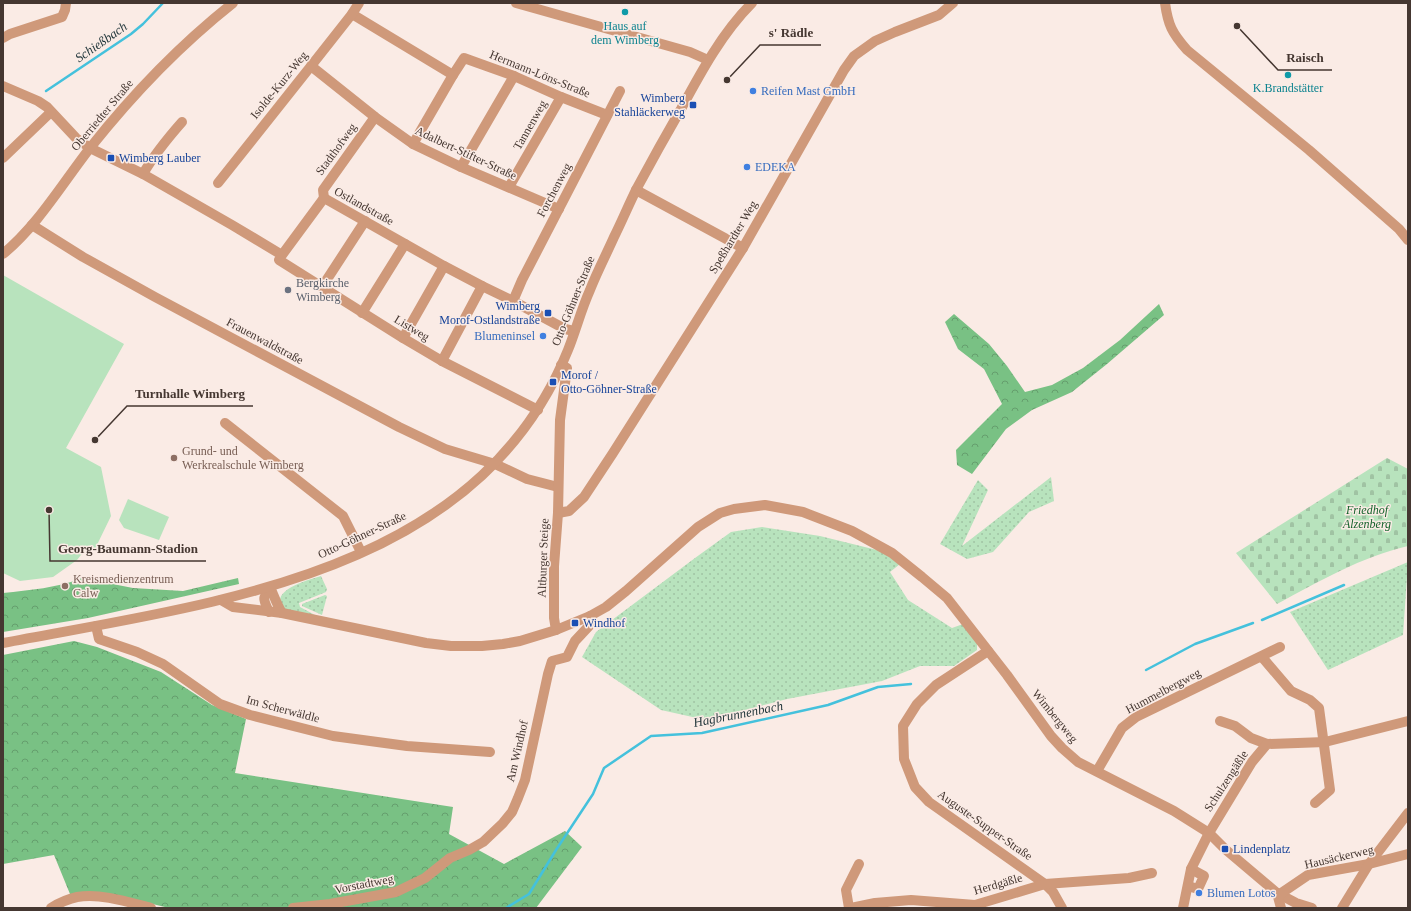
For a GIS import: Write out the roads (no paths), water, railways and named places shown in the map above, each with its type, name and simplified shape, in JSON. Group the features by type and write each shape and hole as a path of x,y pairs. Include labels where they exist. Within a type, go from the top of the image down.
{"street":[{"path":"3,38 10,34 62,17 66,3"},
{"name":"Oberriedter Straße","path":"3,254 21,238 32,225 121,109 174,54 206,24 233,3"},
{"name":"Isolde-Kurz-Weg","path":"218,183 352,14 359,3"},
{"path":"516,3 690,52 708,60"},
{"name":"Otto-Göhner-Straße","path":"3,643 96,626 221,600 270,587 313,573 399,534 436,512 468,488 494,464 518,437 538,410 561,365 591,288 636,190 708,60 729,30 752,3"},
{"name":"Speßhardter Weg","path":"558,513 569,511 584,497 622,440 743,248 844,70 854,56 875,41 939,15 953,3"},
{"path":"1165,3 1167,20 1175,37 1187,50 1309,150 1399,230 1408,240"},
{"path":"352,14 453,75"},
{"name":"Hermann-Löns-Straße","path":"413,144 462,57 514,76 607,115"},
{"name":"Adalbert-Stifter-Straße","path":"311,66 375,117 413,144 460,167 559,209"},
{"path":"460,167 514,76"},
{"name":"Ostlandstraße","path":"3,86 38,100 76,138 90,148 143,174 282,255 324,198 444,266 565,329 574,331"},
{"name":"Forchenweg","path":"513,301 522,280 620,91"},
{"name":"Tannenweg","path":"509,187 561,97"},
{"path":"3,158 51,112"},
{"name":"Stadthofweg","path":"324,198 323,190 375,117"},
{"path":"143,174 152,158 182,122"},
{"path":"636,190 743,248"},
{"path":"322,287 364,221"},
{"name":"Frauenwaldstraße","path":"32,225 83,257 155,297 398,427 445,449 494,464"},
{"path":"362,313 405,244"},
{"name":"Listweg","path":"279,260 403,338 538,410"},
{"path":"403,338 444,266"},
{"path":"442,360 482,286"},
{"name":"Altburger Steige","path":"556,630 554,618 554,566 558,513 560,420 567,368 561,365"},
{"path":"225,423 343,516 361,552"},
{"path":"494,464 527,479 558,487"},
{"name":"Wimbergweg","path":"590,616 606,607 626,591 698,527 727,511 765,504 803,512 852,531 892,553 947,598 1047,731 1062,748 1078,762 1174,811 1209,833 1279,893 1296,903 1312,908"},
{"path":"269,612 264,596 270,587 274,594 276,604 282,613"},
{"path":"221,600 233,607 282,613 403,639 451,646 482,646 520,641 556,630 590,616"},
{"name":"Am Windhof","path":"434,871 450,858 483,842 512,812 525,780 552,661 567,657 576,641 589,626 590,616"},
{"name":"Im Scherwäldle","path":"96,626 99,639 137,652 163,664 220,704 236,710 333,736 407,746 490,752"},
{"name":"Hummelbergweg","path":"1097,771 1122,728 1136,717 1280,647"},
{"name":"Auguste-Supper-Straße","path":"988,651 936,685 917,704 903,726 904,759 915,787 929,802 1045,884 1054,892 1062,908"},
{"path":"1262,657 1291,690 1310,700 1319,708 1325,742 1330,790 1315,803"},
{"name":"Schulzengäßle","path":"1220,720 1235,726 1251,738 1267,744 1325,742 1408,721"},
{"name":"Schulzengäßle","path":"1183,908 1188,886 1198,889 1204,876 1191,869 1209,833 1252,762 1267,744"},
{"path":"1342,908 1369,864 1408,813"},
{"name":"Hausäckerweg","path":"1279,893 1308,875 1369,864 1408,854"},
{"path":"850,908 846,890 859,864"},
{"name":"Vorstadtweg","path":"293,908 330,904 396,892 425,878 434,871"},
{"name":"Herdgäßle","path":"850,908 875,903 911,900 975,905 1045,884 1129,878 1152,873"},
{"path":"1279,893 1281,908"},
{"path":"51,908 63,901 77,897 102,897 151,908"}],"waterway":[{"name":"Schießbach","path":"46,91 131,34 163,3"},
{"name":"Hagbrunnenbach","path":"1262,620 1344,585"},
{"name":"Hagbrunnenbach","path":"1146,670 1195,644 1253,623"},
{"name":"Hagbrunnenbach","path":"506,908 529,894 593,794 604,768 651,736 702,733 828,705 878,687 911,684"}],"place":[{"name":"Haus auf dem Wimberg","path":"625,12"},
{"name":"Raisch","path":"1237,26"},
{"name":"K.Brandstätter","path":"1288,75"},
{"name":"s' Rädle","path":"727,80"},
{"name":"Reifen Mast GmbH","path":"753,91"},
{"name":"Wimberg Stahläckerweg","path":"693,105"},
{"name":"Wimberg Lauber","path":"111,158"},
{"name":"EDEKA","path":"747,167"},
{"name":"Bergkirche Wimberg","path":"288,290"},
{"name":"Wimberg Morof-Ostlandstraße","path":"548,313"},
{"name":"Blumeninsel","path":"543,336"},
{"name":"Morof / Otto-Göhner-Straße","path":"553,382"},
{"name":"Turnhalle Wimberg","path":"95,440"},
{"name":"Grund- und Werkrealschule Wimberg","path":"174,458"},
{"name":"Georg-Baumann-Stadion","path":"49,510"},
{"name":"Kreismedienzentrum Calw","path":"65,586"},
{"name":"Windhof","path":"575,623"},
{"name":"Lindenplatz","path":"1225,849"},
{"name":"Blumen Lotos","path":"1199,893"}],"park label":[{"name":"Friedhof Alzenberg","path":"1367,517"}]}
